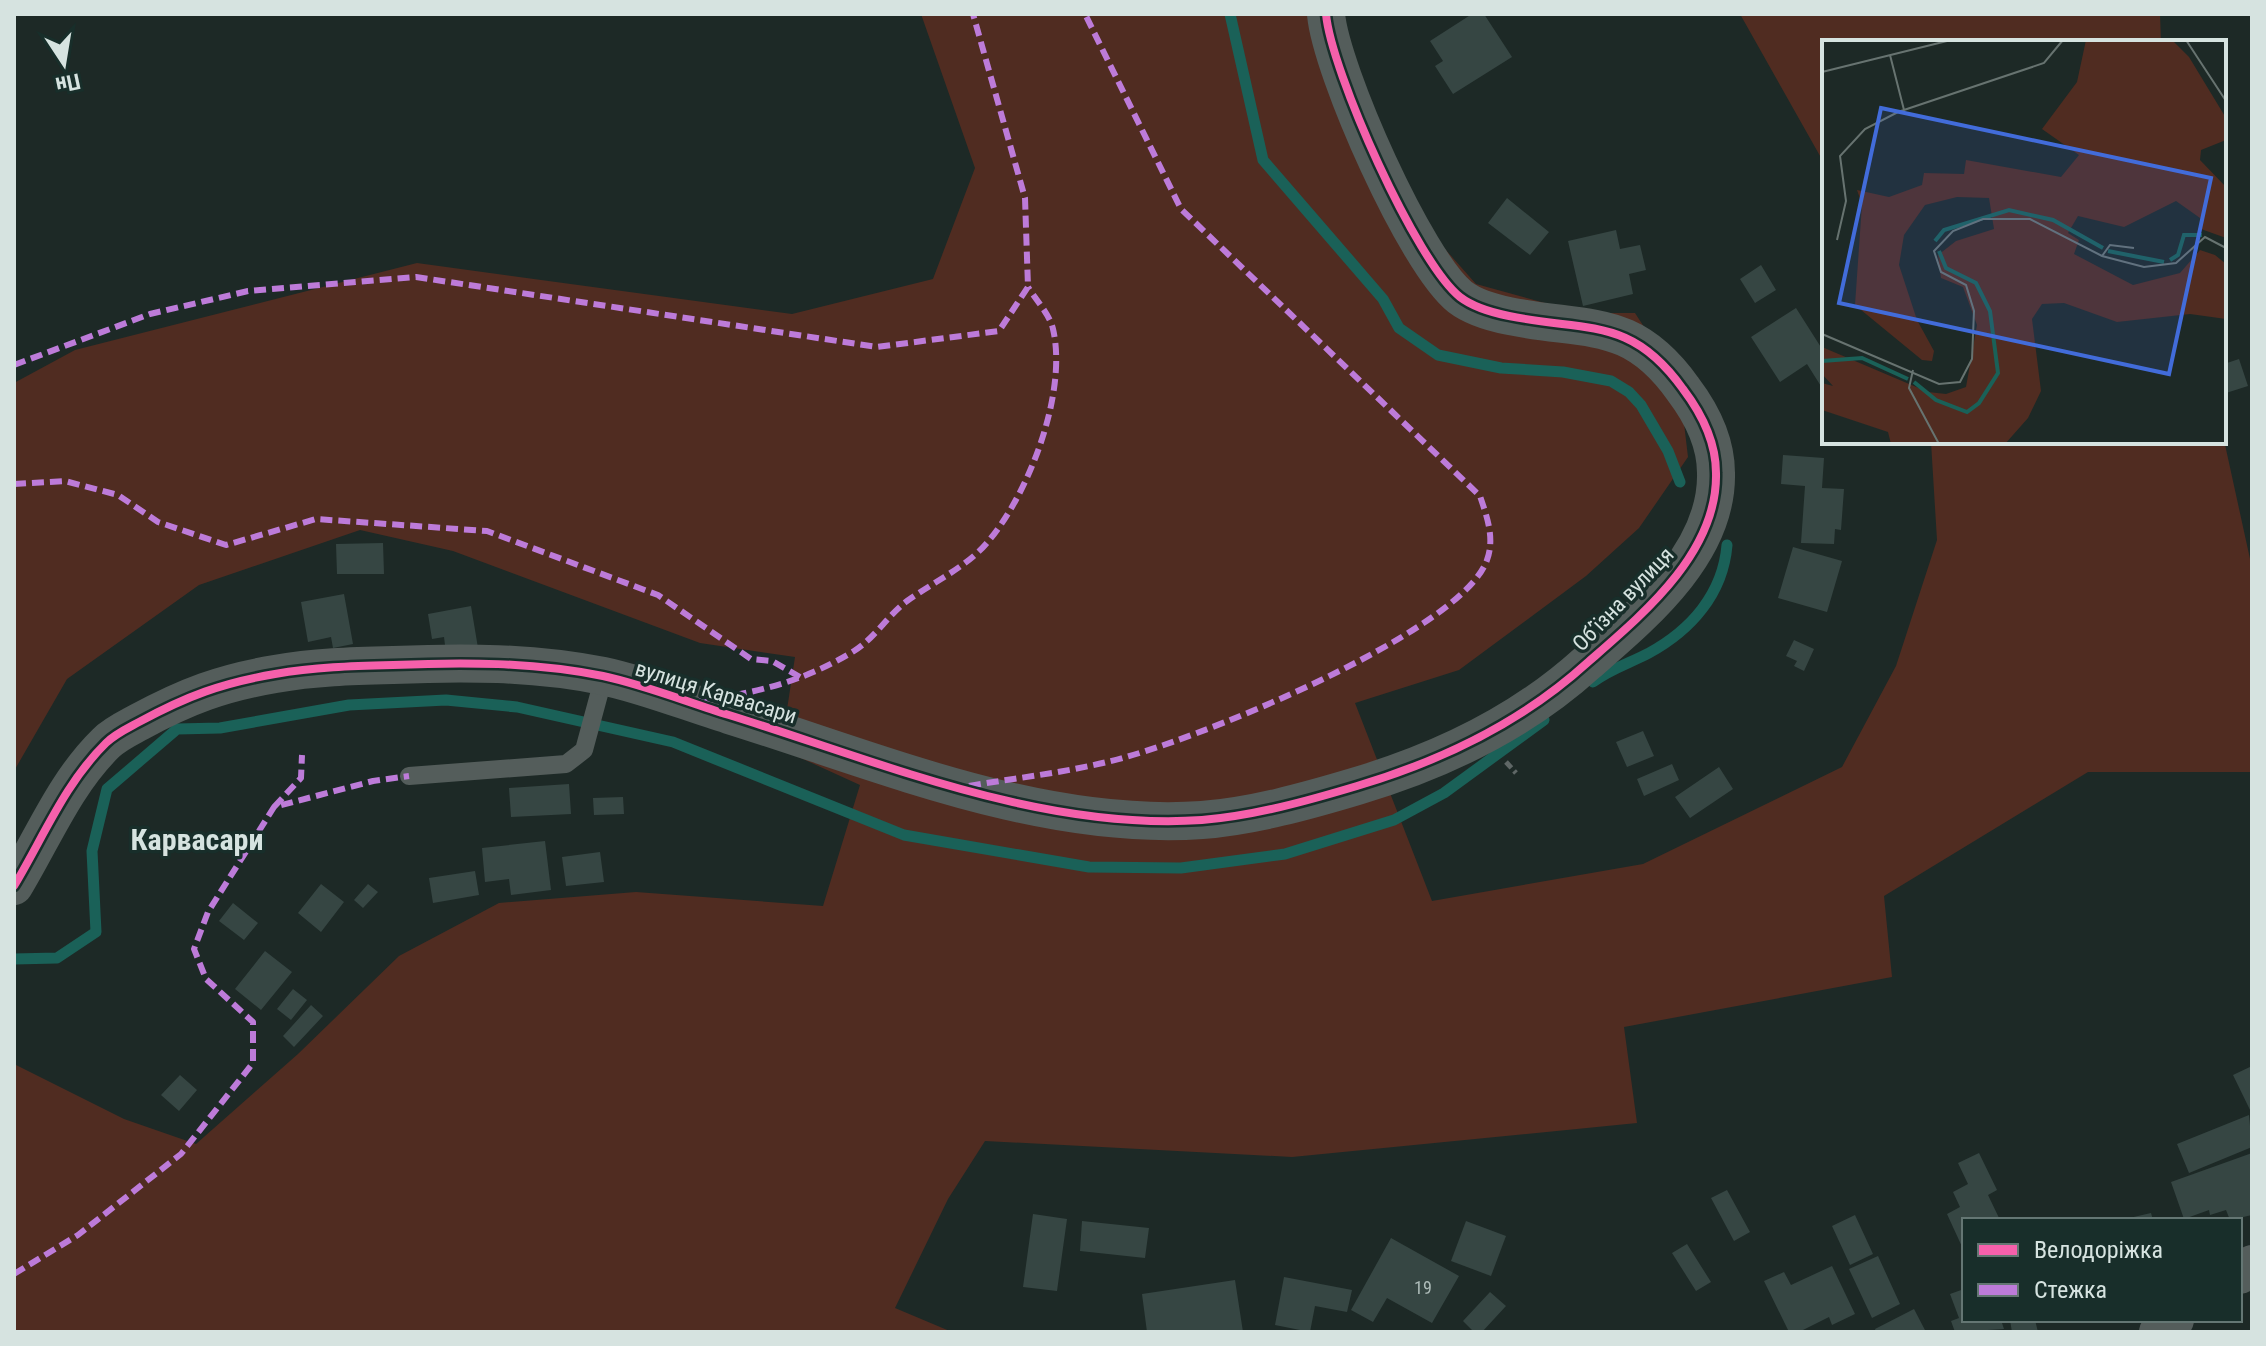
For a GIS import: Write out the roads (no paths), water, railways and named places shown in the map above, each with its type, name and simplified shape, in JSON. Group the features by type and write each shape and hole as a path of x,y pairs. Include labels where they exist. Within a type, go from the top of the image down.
{"street":[{"name":"Обʼїзна вулиця","path":"1326,14 1328,35 1343,81 1369,141 1438,271 1461,298 1493,313 1607,331 1643,345 1674,376 1702,418 1713,444 1717,477 1703,535 1685,564 1579,671 1484,736 1393,776"},
{"name":"вулиця Карвасари","path":"14,886 52,813 108,740 182,699 219,684 317,666 484,661 604,676 962,787 1058,811 1116,819 1206,820 1327,795 1393,776"}],"lane":[{"path":"409,776 566,764 584,750 604,676"}],"waterway":[{"path":"1230,14 1263,160 1383,299 1399,328 1438,355 1501,368 1563,372 1611,381 1629,392 1641,405 1668,451 1680,482"},
{"path":"1593,682 1664,644 1691,622 1712,595 1727,545"},
{"path":"14,959 57,958 96,932 92,851 107,789 177,729 220,728 349,705 446,700 517,707 673,742 904,835 1089,867 1181,868 1285,854 1394,820 1444,793 1544,720"}],"district":[{"name":"Карвасари","path":"197,839"}]}
